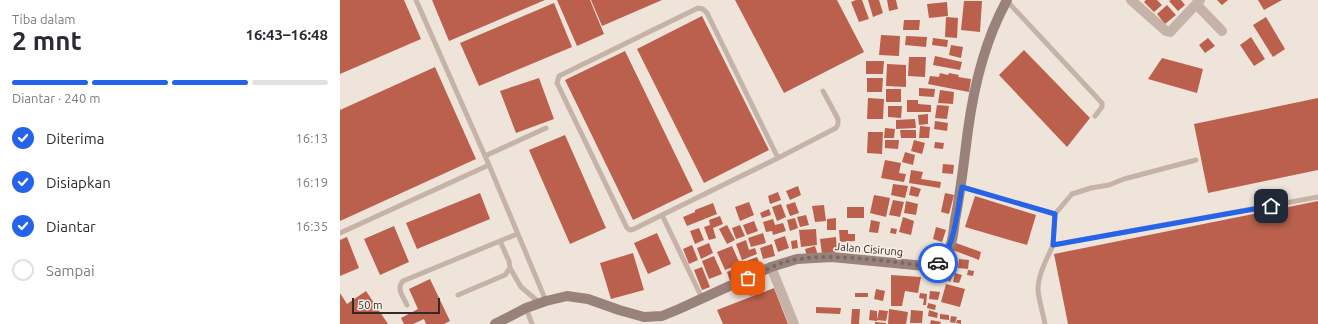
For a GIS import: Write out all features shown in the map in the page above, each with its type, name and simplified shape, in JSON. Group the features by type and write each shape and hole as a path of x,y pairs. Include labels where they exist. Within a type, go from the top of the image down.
{"main road":[{"name":"Jalan Cisirung","path":"495,324 526,308 567,296 577,297 646,320 662,316 679,309 771,267 797,260 832,257 926,266 934,265 940,262 951,245 962,187 968,130 976,80 996,22 1007,0"}],"street":[{"path":"1131,0 1166,31 1170,32 1198,2 1222,31"},
{"path":"771,267 794,324"}],"lane":[{"path":"416,0 489,165 543,302"},
{"path":"1007,0 1103,104 1095,116"},
{"path":"778,158 707,13 703,9 698,8 559,76 557,83 627,228 630,230 778,158 836,128 838,119 823,90"},
{"path":"485,156 546,128"},
{"path":"1046,324 1038,291 1041,272 1053,245 1055,214 1072,194 1196,160"},
{"path":"340,233 489,165"},
{"path":"962,187 1055,214"},
{"path":"1053,245 1318,197"},
{"path":"662,215 702,298"},
{"path":"407,305 399,289 400,284 404,280 517,234"},
{"path":"500,241 509,261 510,268 521,287 543,302"},
{"path":"458,295 505,275 510,268"},
{"path":"751,294 763,288 758,274"},
{"path":"526,308 532,324"}],"building":[{"path":"340,0 404,0 421,39 340,74"},
{"path":"432,0 545,0 449,41"},
{"path":"557,0 590,0 604,34 577,46"},
{"path":"591,0 662,0 602,26"},
{"path":"735,0 837,0 864,52 784,93"},
{"path":"862,0 869,19 859,22 851,2"},
{"path":"868,0 879,0 883,13 873,17"},
{"path":"887,0 896,0 898,9 889,11"},
{"path":"1146,0 1157,0 1162,5 1154,12 1144,2"},
{"path":"1181,0 1185,5 1178,11 1169,1"},
{"path":"1217,0 1228,0 1222,5"},
{"path":"1258,0 1282,0 1264,10"},
{"path":"964,1 982,1 980,32 961,30"},
{"path":"947,2 948,16 929,18 927,4"},
{"path":"554,3 572,47 479,86 460,43"},
{"path":"1167,5 1176,15 1165,24 1157,14"},
{"path":"702,16 769,150 704,183 637,49"},
{"path":"946,17 958,18 957,38 945,37"},
{"path":"1266,17 1285,49 1273,57 1253,25"},
{"path":"904,20 920,20 919,30 903,30"},
{"path":"881,35 900,36 899,56 879,55"},
{"path":"906,36 927,37 926,47 905,45"},
{"path":"1251,37 1265,59 1254,66 1240,45"},
{"path":"933,38 948,40 947,47 932,45"},
{"path":"1208,38 1215,46 1205,53 1199,45"},
{"path":"951,45 963,47 961,58 949,55"},
{"path":"1024,50 1090,118 1067,147 999,75"},
{"path":"625,51 693,191 633,220 565,80"},
{"path":"935,56 962,62 960,70 933,65"},
{"path":"909,57 926,57 925,77 908,76"},
{"path":"1162,58 1203,69 1197,93 1148,79"},
{"path":"866,61 884,61 883,74 866,74"},
{"path":"887,64 906,65 906,87 886,86"},
{"path":"435,67 476,159 340,221 340,110"},
{"path":"940,73 948,75 949,73 959,75 958,77 971,79 969,92 928,84 930,76 939,77"},
{"path":"539,78 554,119 516,133 500,91"},
{"path":"867,78 883,78 882,92 867,92"},
{"path":"919,88 935,89 934,97 919,96"},
{"path":"886,89 901,89 901,102 886,102"},
{"path":"940,90 954,92 953,104 938,103"},
{"path":"868,98 884,99 883,119 867,119"},
{"path":"1318,98 1318,170 1208,193 1194,124"},
{"path":"907,100 918,100 918,104 931,105 931,112 907,112"},
{"path":"937,105 949,106 947,119 935,118"},
{"path":"888,106 902,106 901,118 888,117"},
{"path":"928,114 928,124 919,125 918,115"},
{"path":"915,119 916,128 896,129 896,120"},
{"path":"935,121 948,123 947,131 934,129"},
{"path":"920,126 930,127 929,138 919,138"},
{"path":"885,128 895,129 894,138 884,138"},
{"path":"900,130 916,130 916,138 901,138"},
{"path":"868,132 883,132 882,154 867,153"},
{"path":"565,135 606,228 570,244 529,150"},
{"path":"885,140 899,140 898,149 885,148"},
{"path":"914,140 925,143 922,154 911,151"},
{"path":"935,142 944,143 943,149 934,148"},
{"path":"905,152 915,155 913,165 902,162"},
{"path":"885,160 901,163 899,173 906,174 904,182 881,178"},
{"path":"943,164 954,165 953,174 942,173"},
{"path":"911,170 923,172 921,179 941,182 940,188 909,183"},
{"path":"893,184 908,186 905,198 891,195"},
{"path":"798,186 801,195 790,200 786,191"},
{"path":"911,186 921,189 918,197 909,195"},
{"path":"778,192 781,200 770,204 768,196"},
{"path":"480,193 490,219 417,249 406,223"},
{"path":"945,193 954,195 949,214 941,212"},
{"path":"874,195 890,198 886,217 870,213"},
{"path":"975,196 1036,215 1027,245 965,227"},
{"path":"893,200 904,202 900,217 889,215"},
{"path":"906,201 918,204 916,215 904,213"},
{"path":"1318,201 1318,324 1068,324 1054,254"},
{"path":"749,202 754,215 740,221 735,207"},
{"path":"795,202 799,213 790,216 786,205"},
{"path":"713,203 717,214 687,226 683,217 695,212 695,210"},
{"path":"781,204 786,217 777,221 772,207"},
{"path":"824,205 826,221 815,222 812,206"},
{"path":"847,207 864,207 864,218 847,218"},
{"path":"769,209 771,215 762,218 760,213"},
{"path":"806,215 809,225 800,227 797,217"},
{"path":"720,216 723,224 713,228 716,238 709,240 704,227 710,225 709,220"},
{"path":"903,217 914,221 911,235 899,232"},
{"path":"795,218 798,228 790,231 787,220"},
{"path":"836,218 836,230 827,230 827,219"},
{"path":"773,219 775,225 783,223 786,231 773,235 772,231 766,232 763,222"},
{"path":"871,220 880,222 878,233 869,232"},
{"path":"754,221 758,231 747,235 743,225"},
{"path":"727,225 735,240 727,244 719,229"},
{"path":"740,225 745,236 736,239 732,228"},
{"path":"394,226 409,262 380,275 364,239"},
{"path":"936,227 946,230 942,242 933,239"},
{"path":"699,228 704,240 695,244 690,231"},
{"path":"891,228 897,229 896,234 890,233"},
{"path":"816,229 817,245 801,247 799,230"},
{"path":"839,230 848,230 848,234 855,234 855,241 840,242"},
{"path":"657,233 671,264 648,274 634,243"},
{"path":"763,233 766,243 751,247 748,238"},
{"path":"785,236 789,248 778,252 774,240"},
{"path":"347,237 359,268 340,276 340,240"},
{"path":"836,237 837,252 822,254 820,239"},
{"path":"746,240 749,250 755,248 757,254 742,260 736,244"},
{"path":"797,240 798,248 792,249 791,241"},
{"path":"709,243 713,253 701,259 697,248"},
{"path":"956,243 981,252 979,260 953,250"},
{"path":"772,244 775,256 763,259 760,248"},
{"path":"692,245 698,260 689,264 683,249"},
{"path":"732,246 740,264 725,270 717,252"},
{"path":"815,246 818,255 807,257 805,249"},
{"path":"633,253 644,290 611,299 600,263"},
{"path":"714,256 722,274 709,279 702,261"},
{"path":"757,257 761,267 745,273 741,263"},
{"path":"959,259 969,260 968,269 958,268"},
{"path":"945,263 956,268 950,282 944,277"},
{"path":"702,267 710,287 702,290 694,270"},
{"path":"739,267 743,275 730,281 727,272"},
{"path":"968,270 974,271 973,276 967,275"},
{"path":"932,271 941,273 939,283 930,281"},
{"path":"955,273 962,275 959,283 953,282"},
{"path":"891,275 921,277 918,293 905,291 902,306 891,306"},
{"path":"430,279 450,321 444,324 426,324 424,319 413,324 404,324 401,318 418,309 409,289"},
{"path":"946,284 965,289 960,307 941,302"},
{"path":"774,288 788,324 723,324 717,310"},
{"path":"876,289 885,291 883,301 874,299"},
{"path":"366,291 388,324 340,324 340,293 347,304"},
{"path":"930,291 940,292 938,300 929,299"},
{"path":"855,293 868,293 868,297 855,297"},
{"path":"920,293 927,294 926,305 923,305 924,299 919,298"},
{"path":"928,303 936,305 935,310 927,308"},
{"path":"816,307 841,308 840,314 816,313"},
{"path":"852,309 860,309 859,324 851,324"},
{"path":"889,309 908,312 906,324 888,324"},
{"path":"870,310 877,311 877,321 869,320"},
{"path":"879,310 888,311 886,321 877,320"},
{"path":"911,310 923,311 922,323 910,323"},
{"path":"929,310 938,313 937,318 928,316"},
{"path":"940,314 949,315 949,320 940,319"},
{"path":"951,316 957,317 955,323 950,322"},
{"path":"931,320 941,322 940,324 930,324"},
{"path":"957,320 961,320 961,324 956,323"},
{"path":"875,322 886,323 886,324 875,324"}],"way so far":[{"path":"748,278 771,267 784,263 814,258 832,257 926,266 938,263"}],"route":[{"path":"938,263 945,256 951,245 962,187 1055,214 1053,245 1271,206"}]}
